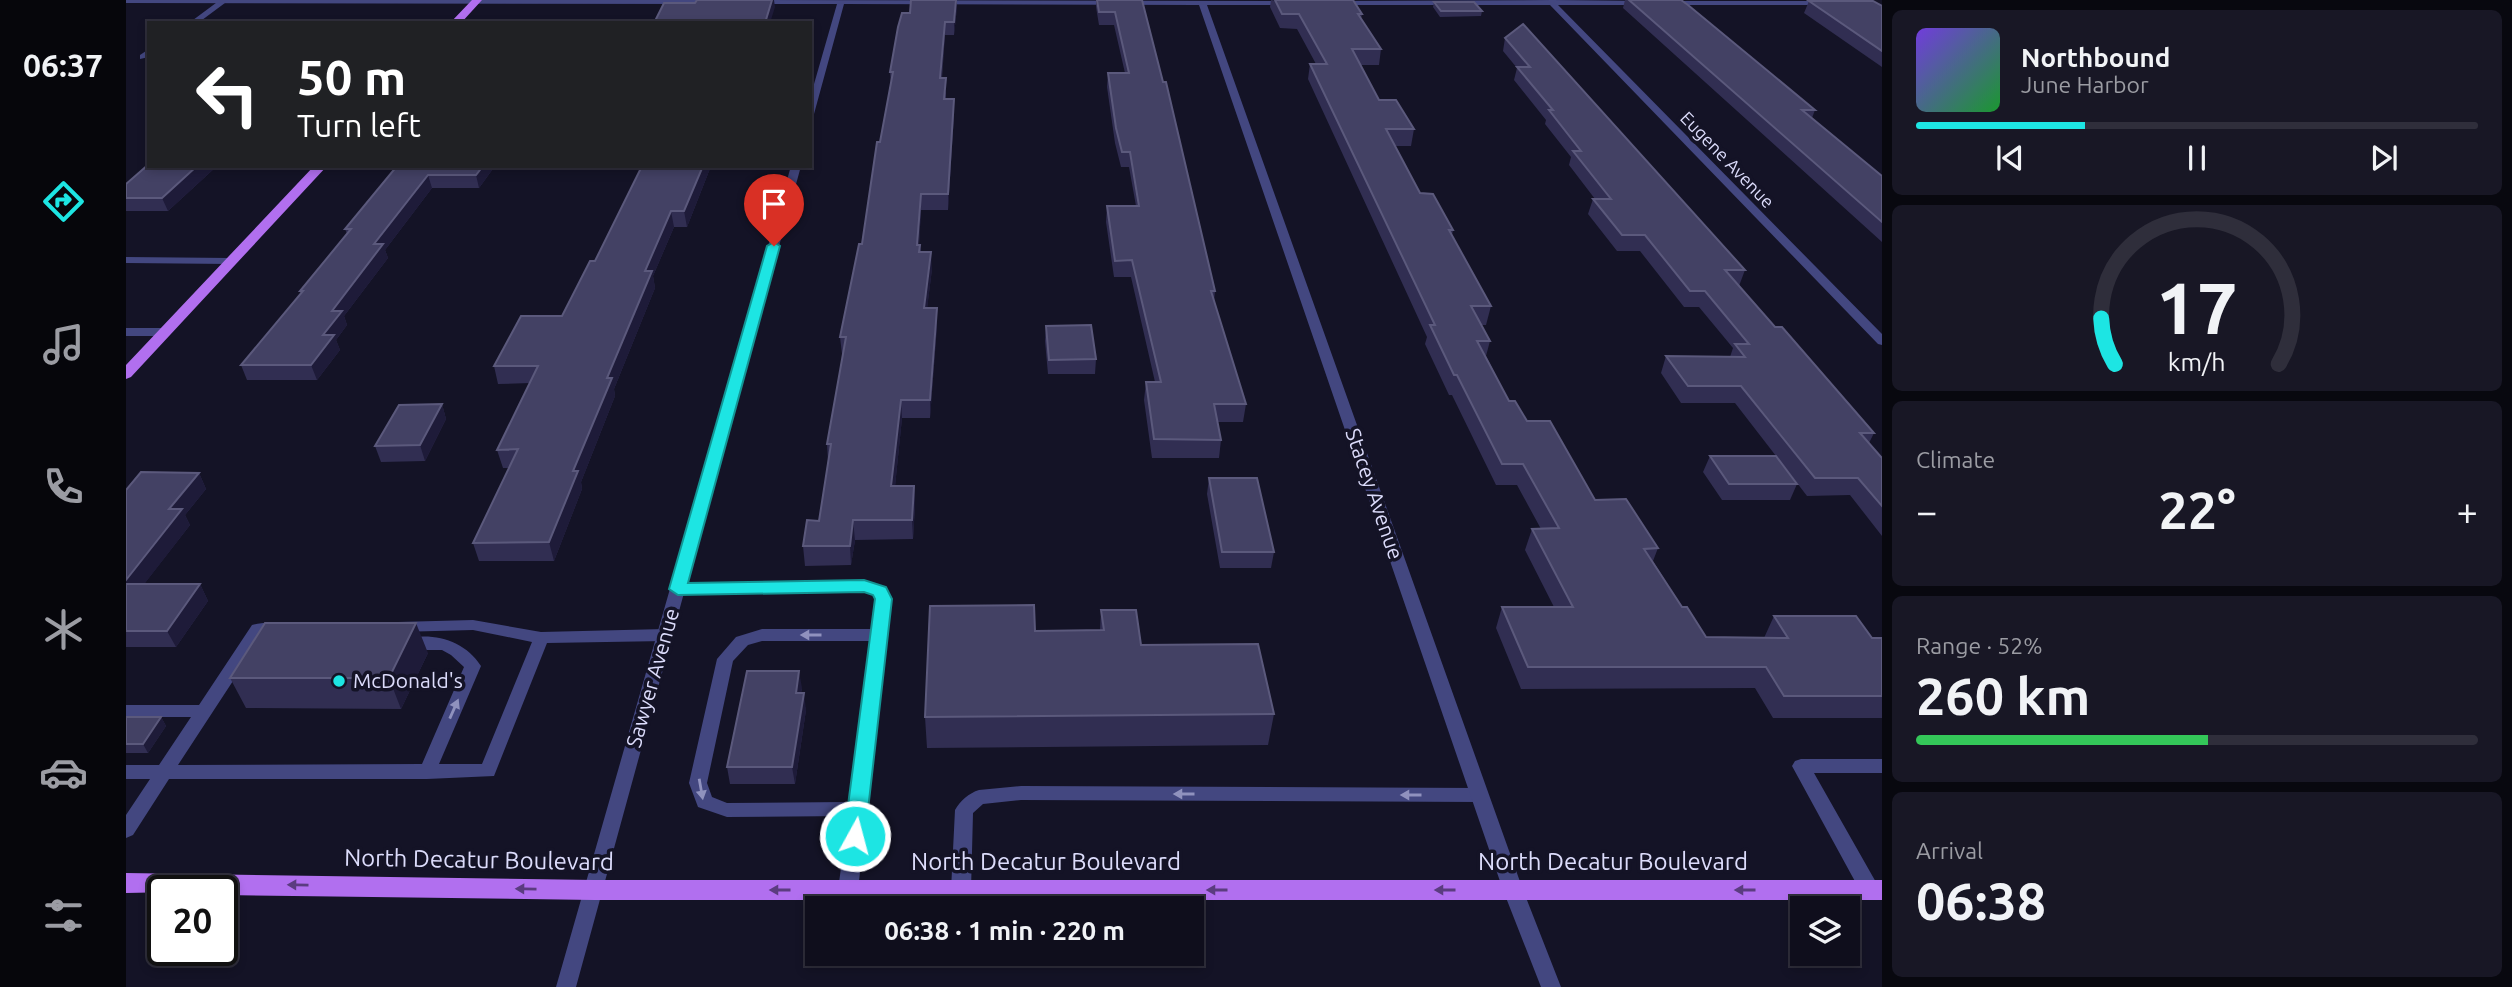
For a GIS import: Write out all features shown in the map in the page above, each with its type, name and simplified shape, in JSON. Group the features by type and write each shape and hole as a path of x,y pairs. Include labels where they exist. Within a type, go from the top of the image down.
{"main road":[{"path":"457,21 477,0"},
{"path":"126,374 319,168"},
{"name":"North Decatur Boulevard","path":"126,883 594,890 1876,890"}],"street":[{"path":"126,1 730,2"},
{"path":"195,21 224,1"},
{"path":"812,107 842,1"},
{"name":"Stacey Avenue","path":"1201,1 1479,795 1551,987"},
{"name":"Eugene Avenue","path":"1550,1 1882,341"},
{"path":"744,2 1300,3"},
{"path":"1328,3 1648,3"},
{"path":"1662,3 1841,3"},
{"name":"Sawyer Avenue","path":"566,987 795,168"},
{"path":"126,260 231,261"},
{"path":"126,332 165,332"},
{"path":"678,589 864,586 880,591 883,599 848,890"},
{"path":"379,627 473,625 541,638 665,635"},
{"path":"126,830 258,629 298,629"},
{"path":"858,808 727,810 704,802 698,783 725,660 742,641 762,635 879,635"},
{"path":"126,772 488,771 541,638"},
{"path":"386,644 442,644 458,649 473,666 427,772"},
{"path":"247,645 289,645"},
{"path":"128,714 204,711"},
{"path":"1876,890 1801,766 1882,766"},
{"path":"961,890 964,810 979,797 1021,793 1479,795"}],"building":[{"path":"697,0 772,0 766,21 655,21 664,3 695,3"},
{"path":"911,0 956,0 954,22 945,22 940,78 946,78 944,99 954,99 948,194 921,194 917,245 920,245 919,252 931,252 924,308 937,308 930,400 901,400 891,486 914,486 912,520 853,520 850,546 803,546 807,520 819,521 831,444 827,444 846,337 840,337 859,244 862,244 877,142 880,142 893,72 890,72 898,27 902,13 910,13"},
{"path":"1097,0 1142,0 1163,82 1166,82 1215,291 1211,291 1246,404 1214,404 1221,440 1154,439 1146,382 1161,382 1132,260 1115,261 1107,206 1139,206 1130,152 1122,152 1116,128 1108,73 1129,73 1115,12 1099,12"},
{"path":"1275,0 1353,0 1362,14 1358,14 1381,49 1352,49 1379,100 1396,100 1414,129 1386,129 1420,193 1433,194 1453,230 1449,230 1491,306 1471,306 1490,341 1477,341 1509,401 1515,401 1527,421 1550,421 1595,500 1626,499 1658,548 1644,549 1682,607 1687,607 1706,637 1788,638 1774,616 1856,616 1872,638 1882,638 1882,696 1784,696 1766,667 1528,667 1502,607 1573,607 1532,529 1559,528 1523,464 1502,464 1457,375 1454,375 1430,325 1435,325 1310,64 1327,64 1299,14 1282,14"},
{"path":"1629,0 1681,0 1815,110 1802,110 1882,176 1882,222"},
{"path":"1809,1 1873,1 1882,6 1882,51"},
{"path":"1434,2 1474,2 1482,11 1441,11"},
{"path":"1523,24 1745,270 1725,270 1775,327 1782,327 1874,433 1860,433 1882,458 1882,506 1858,478 1815,478 1741,386 1688,386 1666,356 1745,357 1735,344 1749,344 1705,291 1690,291 1645,235 1622,235 1593,199 1611,199 1573,151 1581,151 1549,110 1553,110 1517,67 1530,67 1505,38"},
{"path":"147,166 147,168 195,168 162,198 126,198 126,184"},
{"path":"395,168 481,168 476,175 428,175 374,244 383,244 332,311 342,311 323,335 334,335 311,365 241,365 351,229 345,229"},
{"path":"641,168 702,168 684,211 671,211 645,271 652,271 607,378 612,378 573,471 578,471 549,542 473,543 518,449 497,450 538,366 494,366 521,316 562,316 590,261 595,261"},
{"path":"1091,325 1096,359 1049,360 1046,326"},
{"path":"442,404 420,445 375,446 399,405"},
{"path":"1710,456 1776,456 1797,484 1729,484"},
{"path":"141,472 199,473 169,509 182,509 126,580 126,490"},
{"path":"1209,478 1257,478 1274,552 1222,552"},
{"path":"126,584 200,584 167,631 126,631"},
{"path":"1034,605 1035,631 1104,630 1101,610 1136,610 1141,645 1258,644 1274,714 925,717 930,606"},
{"path":"265,623 416,623 389,678 230,678"},
{"path":"747,671 799,671 796,693 804,693 792,767 727,767"},
{"path":"126,717 161,717 143,744 126,744"}],"place":[{"name":"McDonald's","path":"339,681"}],"route":[{"path":"774,246 678,589 864,586 880,591 883,599 855,836"}]}
